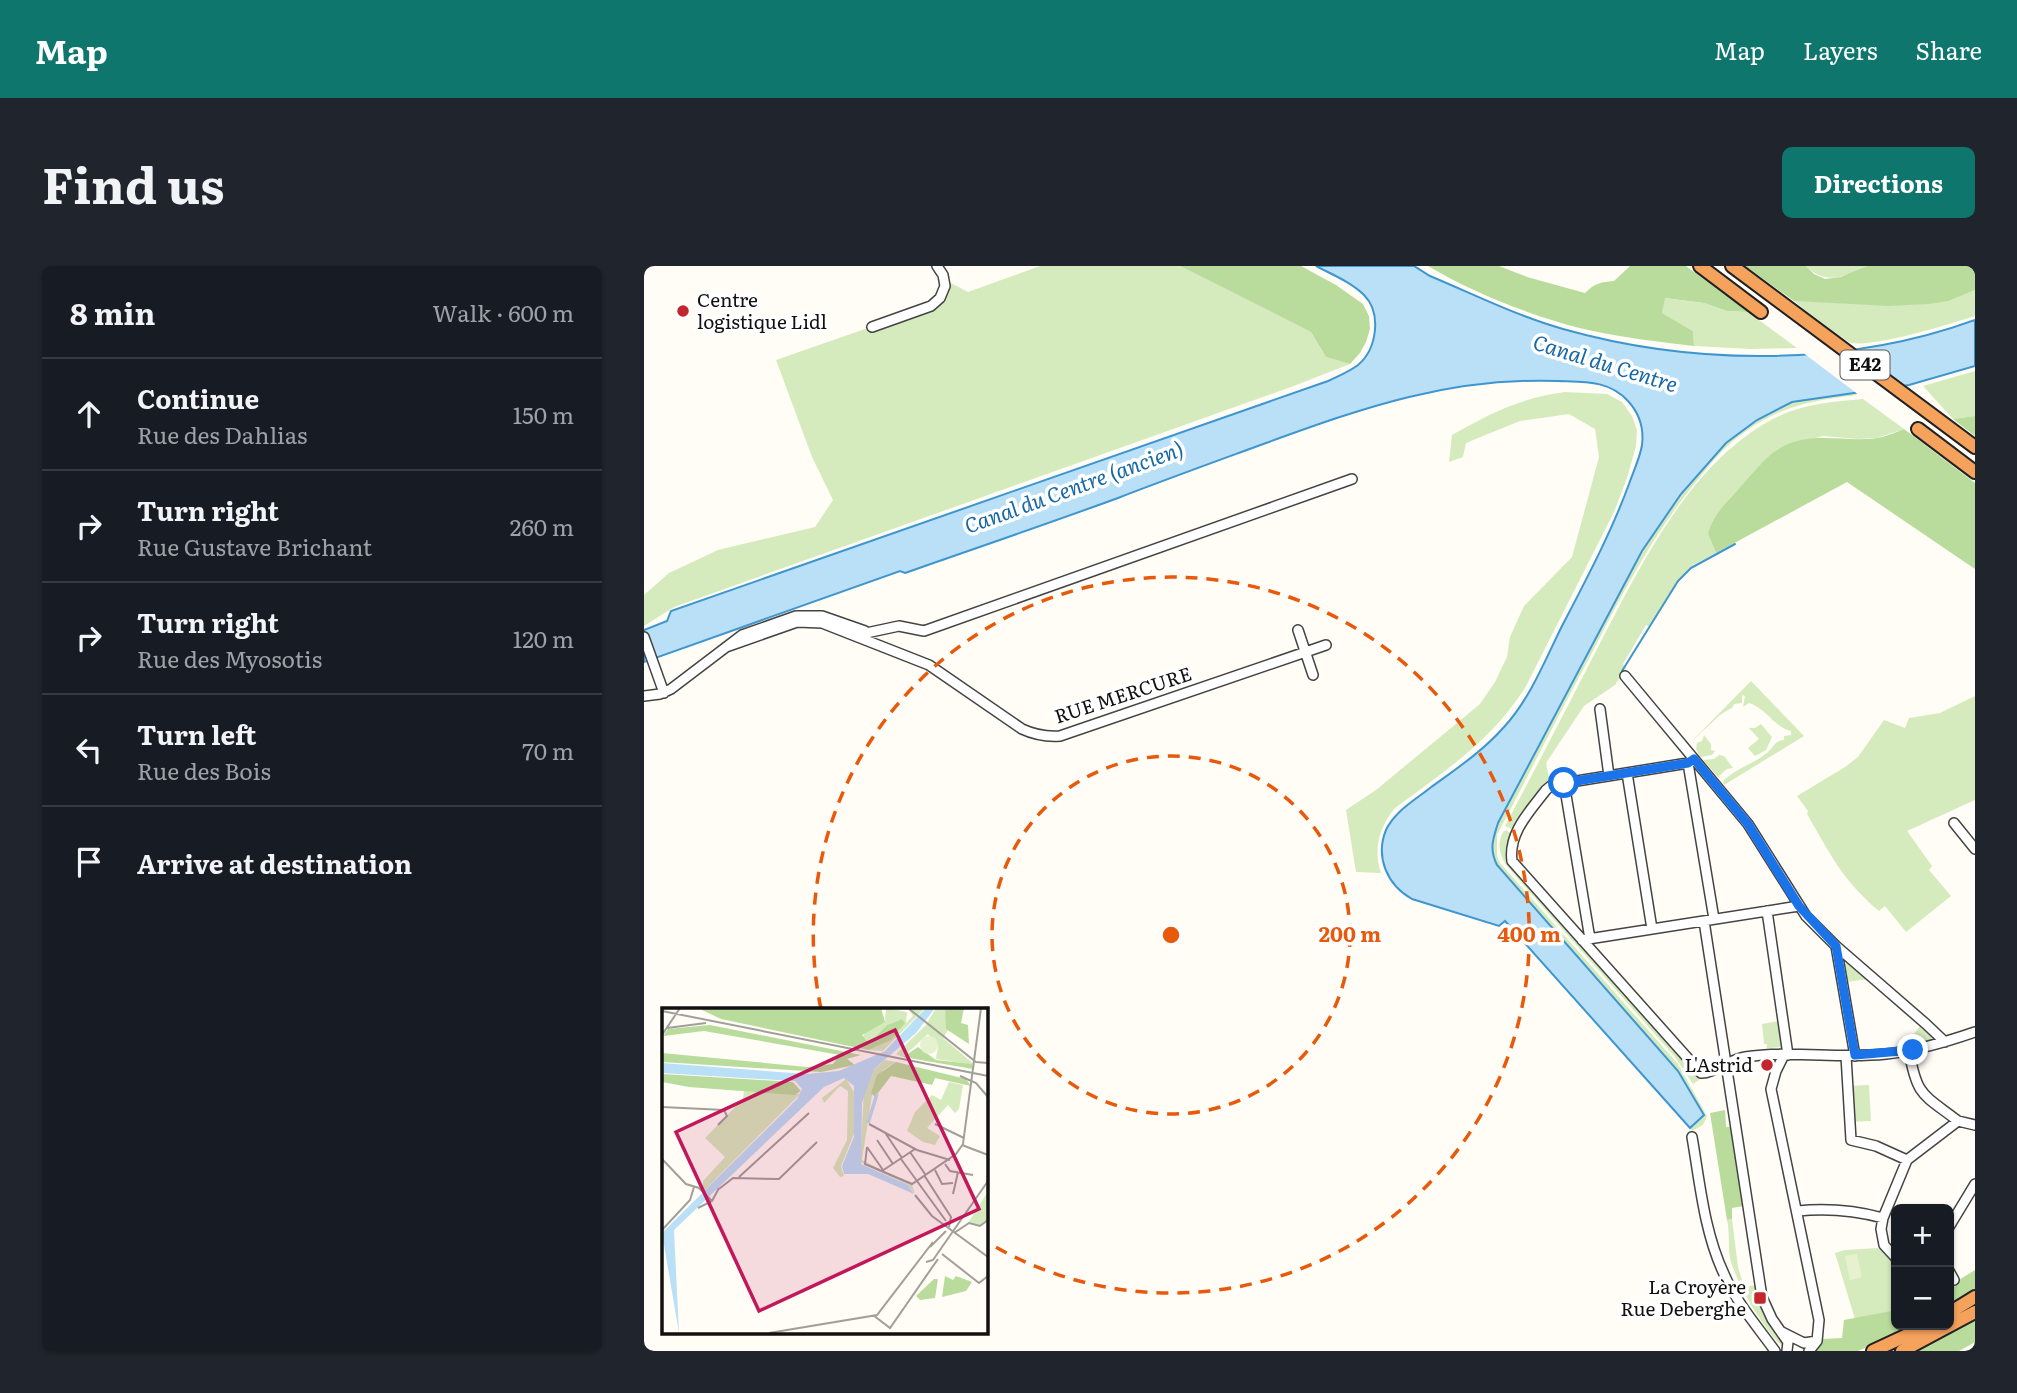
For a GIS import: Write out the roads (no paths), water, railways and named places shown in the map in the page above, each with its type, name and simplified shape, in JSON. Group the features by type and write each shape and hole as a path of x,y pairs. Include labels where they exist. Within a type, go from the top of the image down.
{"highway":[{"path":"1700,266 1761,312"},
{"name":"E42","path":"1732,266 1975,447"},
{"path":"1918,429 1975,471"},
{"path":"1954,1310 1975,1297"},
{"path":"1902,1351 1975,1312"},
{"path":"1873,1351 1918,1330"}],"street":[{"path":"872,327 936,302 945,286 943,275 937,266"},
{"path":"854,635 900,625 919,631 933,628 1352,479"},
{"name":"RUE MERCURE","path":"644,696 664,693 751,631 804,614 822,616 859,630 880,629"},
{"name":"RUE MERCURE","path":"726,647 806,621 822,623 929,665 1022,729 1049,737 1060,736 1326,645"},
{"path":"1298,630 1313,675"},
{"path":"644,637 664,693"},
{"path":"1625,676 1691,761 1748,824 1799,906 1836,946 1945,1042"},
{"path":"1600,709 1609,776"},
{"path":"1691,761 1552,785 1514,834 1510,847 1512,861 1586,939 1700,1073 1745,1057 1850,1056 1909,1051 1975,1032"},
{"path":"1691,761 1727,1062 1762,1297 1772,1319 1788,1342 1787,1351"},
{"path":"1627,773 1652,929"},
{"path":"1564,783 1586,939"},
{"path":"1954,823 1975,849"},
{"path":"1586,939 1799,906"},
{"path":"1767,911 1786,1055 1776,1070 1771,1089 1819,1320 1817,1340 1809,1351"},
{"path":"1836,946 1850,1056 1851,1140 1876,1146 1907,1160"},
{"path":"1909,1051 1914,1078 1920,1091 1958,1121 1975,1125"},
{"path":"1891,1254 1881,1239 1883,1218 1907,1160 1958,1121"},
{"path":"1692,1137 1706,1221 1716,1256 1737,1298 1775,1351"},
{"path":"1954,1219 1975,1184"},
{"path":"1798,1211 1831,1208 1883,1218"},
{"path":"1781,1331 1804,1343 1817,1340"}],"water":[{"path":"1316,266 1414,266 1430,276 1495,304 1563,329 1664,350 1717,355 1770,356 1875,346 1926,335 1975,320 1975,366 1909,385 1792,402 1757,420 1726,443 1681,494 1642,551 1498,823 1492,849 1497,865 1678,1071 1704,1115 1690,1128 1505,921 1499,926 1412,899 1390,878 1383,860 1383,840 1395,817 1487,744 1522,704 1598,556 1622,502 1642,445 1638,416 1628,401 1613,389 1587,382 1519,381 1445,389 1409,397 1303,430 1038,527 905,573 900,571 644,662 644,630 667,621 671,611 1328,381 1351,370 1364,358 1373,341 1373,311 1359,290"}],"waterway":[{"path":"1622,671 1678,581 1691,568 1735,544"}],"place":[{"name":"Centre logistique Lidl","path":"683,311"},
{"name":"L'Astrid","path":"1767,1065"},
{"name":"La Croyère Rue Deberghe","path":"1760,1298"}],"water label":[{"name":"Canal du Centre","path":"1605,364"},
{"name":"Canal du Centre (ancien)","path":"1074,488"}]}
